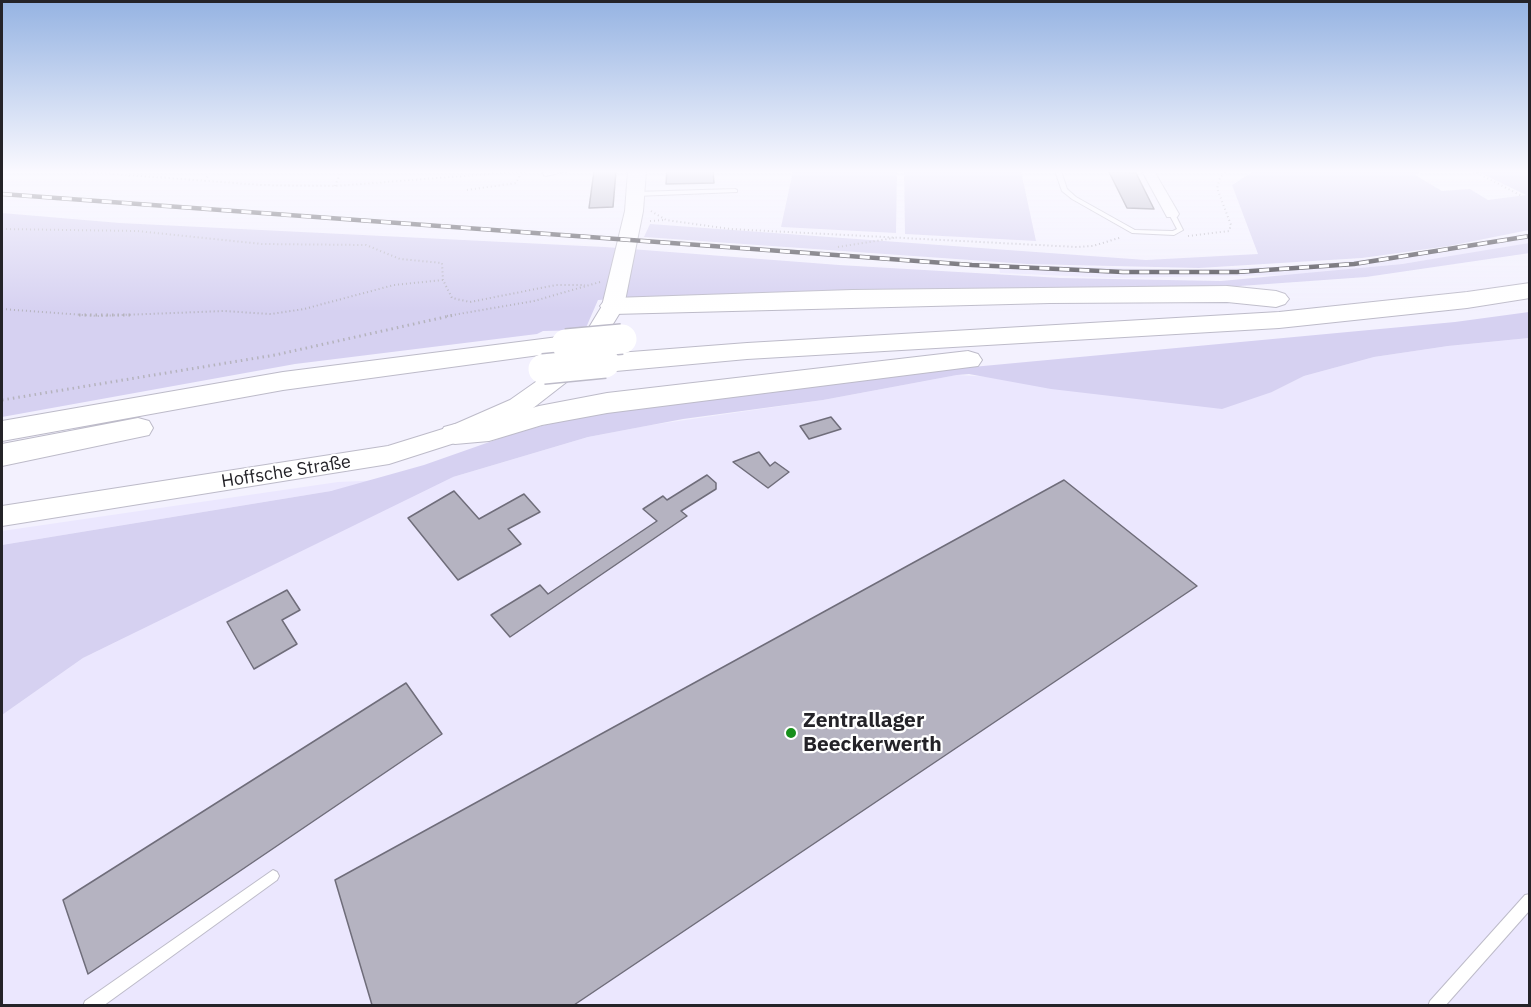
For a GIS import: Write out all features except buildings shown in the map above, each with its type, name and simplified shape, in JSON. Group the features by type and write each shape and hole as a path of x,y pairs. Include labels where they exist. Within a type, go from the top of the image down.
{"highway":[{"path":"2,431 283,381 566,344 1276,299 1418,285 1530,268"},
{"path":"2,455 280,404 550,375 605,363 747,351 1177,328 1338,314 1530,290"},
{"path":"613,306 852,298 1050,295 1227,294 1276,299"},
{"path":"455,434 489,431 540,416 607,403 880,369 1286,329 1338,314"},
{"path":"550,375 561,392 573,400 607,403"}],"street":[{"name":"Hoffsche Straße","path":"2,516 389,455 455,434 519,406 550,375 594,337 613,306 621,280 632,218"}],"lane":[{"path":"1109,218 1134,232 1174,233 1180,230 1174,218"},
{"path":"90,1005 273,876"},
{"path":"1435,1005 1530,900"}],"path":[{"path":"663,218 730,229 1077,248 1093,246 1126,236"},
{"path":"1185,236 1229,231 1231,225 1228,218"},
{"path":"2,229 137,231 262,244 366,245 400,259 442,263 443,280 452,298 470,303 556,285 590,285"},
{"path":"838,247 908,237"},
{"path":"2,309 97,316 224,311 271,314 304,309 394,285 443,280"},
{"path":"2,400 136,376 275,355 457,314 534,301 590,285 621,280"}],"shaded area":[{"path":"2,218 61,218 120,223 605,247 839,265 1061,278 1221,281 1402,264 1529,243 1530,253 1366,277 1226,287 648,297 598,300 585,330 543,331 537,334 295,364 2,417"},
{"path":"783,218 896,218 896,233 781,227"},
{"path":"905,218 1031,218 1036,241 905,234"},
{"path":"1244,218 1529,218 1529,230 1449,246 1362,258 1199,268 1027,264 644,237 650,224 1146,260 1258,254"},
{"path":"1529,233 1529,243 1489,251 1402,264 1296,275 1113,278 1000,273 998,264 1181,270 1297,266 1388,257"},
{"path":"1529,312 1529,338 1448,346 1374,357 1304,376 1272,392 1222,409 1051,389 969,374 823,400 683,419 588,437 453,477 83,658 2,715 2,545 331,491 424,465 515,433 587,414 951,369 1455,322"},
{"path":"1529,338 1529,1005 2,1005 2,715 83,658 451,477 588,437 651,425 823,400 957,375 1272,392 1304,376 1374,357 1448,346"},
{"path":"450,477 331,491 2,545 2,531 338,482"}],"railway":[{"path":"330,218 972,265 1123,272 1237,272 1354,264 1530,236"}],"place":[{"name":"Zentrallager Beeckerwerth","path":"791,733"}]}
